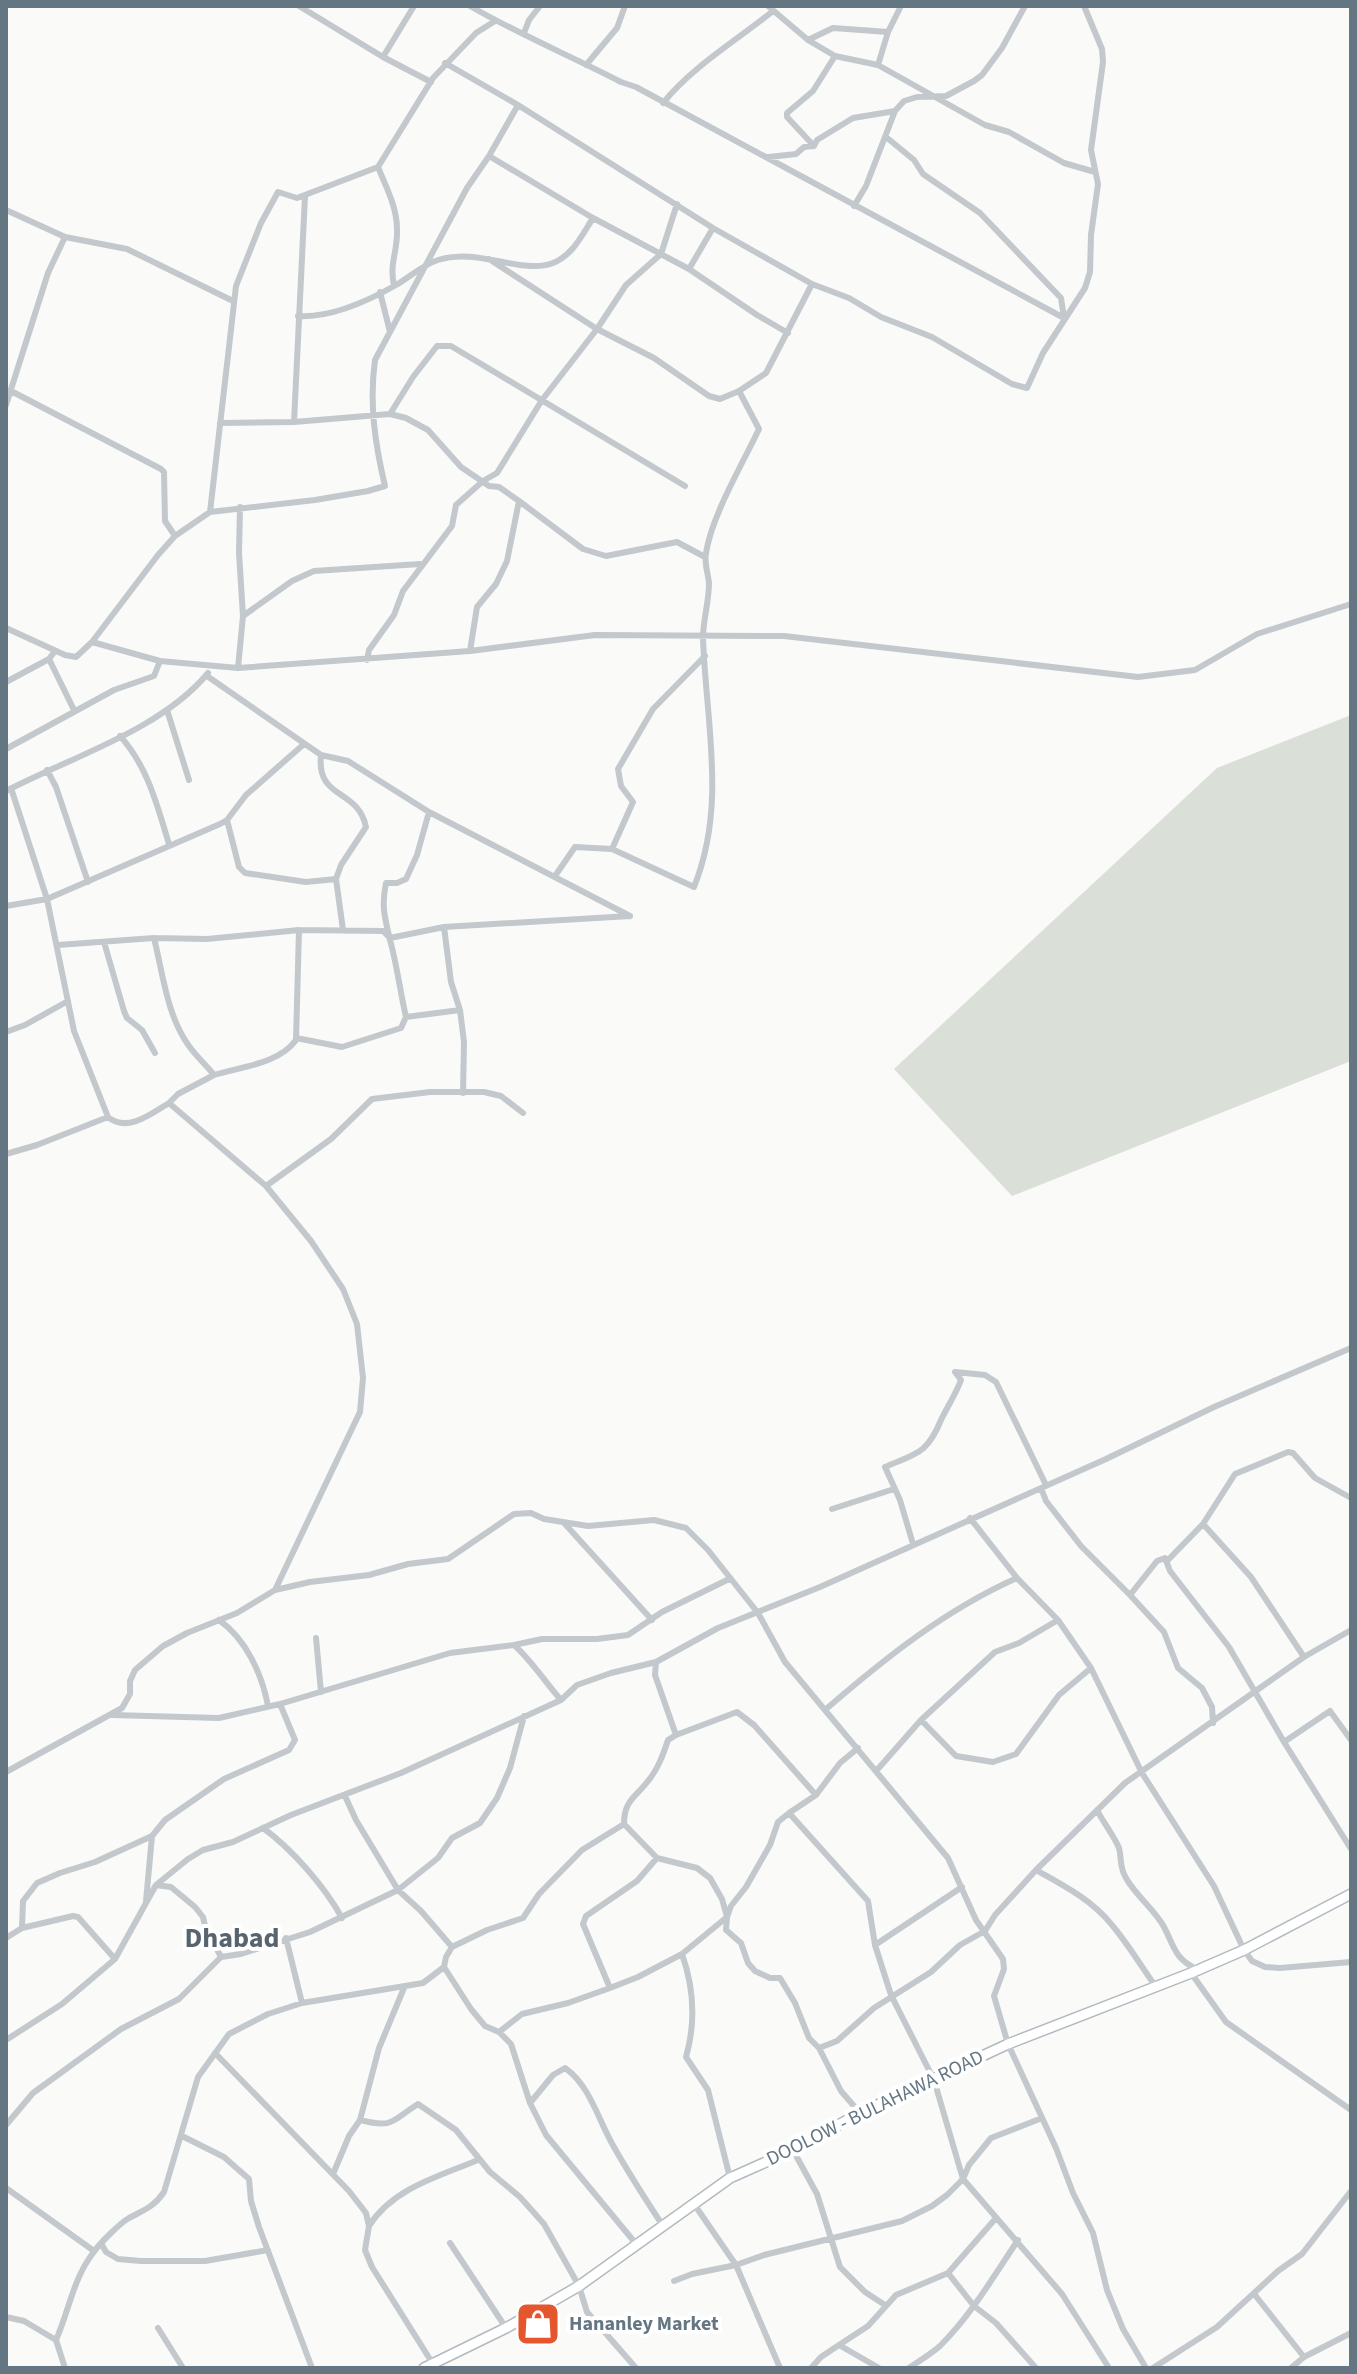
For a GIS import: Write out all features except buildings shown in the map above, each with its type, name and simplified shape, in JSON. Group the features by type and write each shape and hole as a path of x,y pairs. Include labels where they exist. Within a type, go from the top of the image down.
{"main road":[{"name":"DOOLOW - BULAHAWA ROAD","path":"429,2366 506,2328 579,2286 730,2178 1008,2044 1244,1950 1351,1894"}],"street":[{"path":"299,6 431,82"},
{"path":"383,57 414,6"},
{"path":"524,33 540,6"},
{"path":"586,65 617,28 625,6"},
{"path":"782,6 783,20"},
{"path":"878,65 888,32 901,6"},
{"path":"854,206 866,186 895,111 904,101 917,97 936,98 956,91 982,75 1025,6"},
{"path":"445,63 518,105 713,228 812,284 932,337 1012,384 1027,388 1064,318 1080,296 1090,272 1098,184 1091,150 1100,93 1102,49 1084,6"},
{"path":"472,7 495,21 636,87 1064,318"},
{"path":"663,103 676,88 770,8 808,40 835,56 878,65 985,125 1009,132 1064,163 1095,172"},
{"path":"210,512 233,301 248,252 278,192 297,198 305,196 378,167 445,63 476,33 495,21"},
{"path":"808,40 833,28 888,32"},
{"path":"814,146 787,117 787,113 813,91 835,56"},
{"path":"6,628 55,651 76,657 92,642 175,536 210,512 315,500 385,486 373,415 375,360 423,266 518,105"},
{"path":"814,146 817,140 843,122 895,111"},
{"path":"886,137 914,160 923,174 980,213 1061,298 1064,318"},
{"path":"765,158 796,154 804,147 814,146"},
{"path":"489,156 593,218 689,269 788,333"},
{"path":"378,167 396,219 396,247 391,267 394,286"},
{"path":"294,422 305,196"},
{"path":"367,660 369,650 394,615 403,591 420,564 452,526 456,505 497,473 542,400 597,329 626,285 661,254 677,204"},
{"path":"6,210 65,237 127,249 233,301"},
{"path":"298,316 335,313 394,286 423,266 452,256 486,257 534,265 552,263 569,253 593,218"},
{"path":"689,269 713,228"},
{"path":"6,405 48,273 65,237"},
{"path":"486,257 597,329 654,358 709,396 720,399 766,373 812,284"},
{"path":"380,292 390,332"},
{"path":"390,414 437,346 451,346 685,486"},
{"path":"11,391 161,469 164,472 165,521 175,536"},
{"path":"555,876 575,847 612,849 694,887 705,859 713,760 703,635 709,584 705,557 710,534 759,429 739,391"},
{"path":"220,423 294,422 390,414 406,418 428,430 461,467 489,486 499,487 583,549 606,556 677,542 705,557"},
{"path":"470,651 477,607 496,584 507,561 519,501"},
{"path":"238,668 243,616 240,507"},
{"path":"243,616 292,581 314,571 420,564"},
{"path":"92,642 160,661 238,668 470,651 595,635 784,636 1138,677 1195,670 1257,634 1351,604"},
{"path":"6,682 49,659 55,651"},
{"path":"612,849 633,802 621,786 618,769 653,709 705,656"},
{"path":"49,659 74,710"},
{"path":"6,749 114,690 154,676 160,661"},
{"path":"213,667 183,700 167,710 78,759 8,789 47,899 74,1031 108,1117 116,1124 125,1125 214,1075 268,1060 289,1049 296,1038 299,930"},
{"path":"207,676 321,755 348,761 429,812 630,916 444,927 390,938"},
{"path":"167,710 189,780"},
{"path":"120,736 146,774 169,844"},
{"path":"6,906 47,899 227,820 246,795 304,744"},
{"path":"321,755 322,775 328,786 362,811 366,827 341,865 336,879 343,930"},
{"path":"47,770 56,787 88,882"},
{"path":"296,1038 342,1047 397,1031 406,1017 383,916 386,883 406,879 417,855 429,812"},
{"path":"227,820 241,871 293,881 336,879"},
{"path":"444,927 451,982 460,1010 464,1042 463,1093"},
{"path":"58,945 154,938 207,939 299,930 383,931 390,938"},
{"path":"154,938 170,1005 179,1028 189,1046 214,1075"},
{"path":"104,942 127,1018 142,1030 155,1053"},
{"path":"6,1032 68,1001"},
{"path":"406,1017 460,1010"},
{"path":"266,1186 331,1139 372,1099 430,1092 493,1093 523,1113"},
{"path":"169,1103 266,1186 311,1241 343,1289 357,1324 363,1378 360,1412 275,1590"},
{"path":"6,1154 108,1117"},
{"path":"6,2040 62,2004 115,1959 156,1885 203,1850 233,1842 301,1811 345,1796 561,1700 577,1685 656,1662 718,1628 758,1613 1351,1348"},
{"path":"913,1544 885,1467 924,1450 936,1436 961,1380 955,1372 985,1375 996,1382 1044,1486 1046,1501 1081,1546 1164,1632 1178,1668 1202,1688 1212,1707 1213,1723"},
{"path":"1168,1560 1203,1524 1235,1474 1288,1452 1293,1453 1315,1478 1351,1498"},
{"path":"832,1509 894,1489"},
{"path":"6,1772 122,1708 130,1694 135,1670 163,1646 237,1613 275,1590 448,1559 514,1514 531,1513 565,1524 588,1526 654,1520 686,1528 708,1550 758,1613 785,1662 948,1858 976,1920 1003,1959 1004,1969 994,1996 1008,2044 1093,2233 1107,2290 1123,2329 1146,2368"},
{"path":"970,1518 1017,1578 1058,1620 1091,1668 1142,1773 1214,1886 1252,1961 1265,1967 1351,1962"},
{"path":"565,1524 652,1620"},
{"path":"1203,1524 1251,1577 1304,1657"},
{"path":"1130,1595 1157,1561 1168,1560"},
{"path":"1168,1560 1170,1571 1212,1623 1257,1692 1284,1742 1351,1849"},
{"path":"825,1710 879,1663 932,1626 1017,1578"},
{"path":"110,1715 219,1718 280,1704 450,1653 542,1639 597,1639 628,1635 688,1598 729,1579"},
{"path":"219,1620 230,1628 259,1673 268,1706"},
{"path":"877,1770 921,1720 995,1652 1019,1643 1058,1620"},
{"path":"819,2048 849,2033 891,1995 931,1972 960,1945 985,1931 995,1915 1036,1870 1125,1783 1304,1657 1351,1630"},
{"path":"316,1638 321,1692"},
{"path":"514,1645 528,1657 561,1700"},
{"path":"656,1662 655,1675 676,1735"},
{"path":"921,1720 956,1756 993,1762 1016,1754 1059,1695 1091,1668"},
{"path":"22,1928 23,1901 37,1883 95,1862 152,1836 165,1820 224,1779 289,1750 295,1740 280,1704"},
{"path":"1284,1742 1330,1711 1351,1740"},
{"path":"727,1917 722,1899 710,1878 697,1868 657,1858 624,1824 624,1814 634,1794 647,1783 663,1758 668,1740 737,1712 754,1725 816,1795"},
{"path":"6,2125 33,2093 121,2029 179,1999 221,1957 241,1954 310,1932 398,1890 438,1858 452,1838 480,1823 497,1798 510,1768 524,1716"},
{"path":"858,1748 840,1763 816,1795 778,1822 770,1845 746,1887 731,1906 726,1930 741,1943 748,1963 755,1971 770,1978 780,1978 795,2003 809,2038 819,2048 841,2091 860,2113"},
{"path":"345,1796 398,1890 452,1947"},
{"path":"1097,1810 1119,1849 1119,1865 1124,1876 1163,1925 1172,1950 1194,1971 1226,2022 1351,2110"},
{"path":"789,1813 868,1901 875,1945 891,1995 934,2080 963,2179 1062,2294 1109,2368"},
{"path":"56,2340 68,2315 74,2286 94,2251 116,2227 156,2204 164,2192 198,2077 229,2034 268,2014 302,2003 423,1983 444,1967 452,1947 487,1930 523,1918 539,1894 582,1850 624,1824"},
{"path":"263,1828 290,1852 333,1901 342,1918"},
{"path":"146,1904 152,1836"},
{"path":"610,1988 583,1924 586,1916 637,1881 657,1858"},
{"path":"1036,1870 1072,1889 1099,1911 1113,1925 1156,1987"},
{"path":"156,1885 171,1887 195,1907 203,1917 221,1957"},
{"path":"875,1945 962,1887"},
{"path":"6,1938 22,1928 73,1916 78,1917 115,1959"},
{"path":"499,2032 522,2014 568,2003 638,1977 682,1954 727,1917"},
{"path":"286,1938 302,2003"},
{"path":"682,1954 693,2001 693,2035 686,2057 708,2090 730,2178"},
{"path":"444,1967 485,2026 499,2032 511,2044 530,2103 546,2135 637,2245"},
{"path":"333,2174 349,2136 360,2120 379,2048 404,1987"},
{"path":"215,2053 333,2174 366,2213 369,2226 365,2250 429,2366"},
{"path":"530,2103 553,2075 565,2068 573,2074 663,2226"},
{"path":"360,2120 388,2124 418,2104 456,2130 478,2160 520,2197 544,2224 579,2286 587,2312 636,2368"},
{"path":"674,2281 902,2221 932,2206 963,2179 969,2165 991,2138 1042,2118"},
{"path":"182,2136 224,2157 249,2179 251,2201 312,2368"},
{"path":"793,2150 817,2194 840,2267 865,2292 885,2305"},
{"path":"369,2226 383,2211 427,2178 478,2160"},
{"path":"6,2188 94,2251"},
{"path":"1153,2368 1217,2327 1278,2271 1302,2254 1351,2191"},
{"path":"694,2204 736,2265 780,2368"},
{"path":"811,2368 821,2357 868,2326 896,2295 948,2273 996,2218"},
{"path":"909,2368 938,2347 974,2306 1018,2240"},
{"path":"450,2243 506,2328"},
{"path":"102,2245 106,2252 118,2259 141,2261 205,2261 268,2250"},
{"path":"948,2273 974,2306 996,2323 1036,2368"},
{"path":"1255,2295 1304,2357"},
{"path":"6,2317 24,2321 56,2340 65,2368"},
{"path":"158,2328 183,2368"},
{"path":"1291,2368 1304,2357 1351,2333"},
{"path":"839,2345 879,2368"}],"shaded area":[{"path":"1351,715 1351,1061 1012,1196 894,1069 1217,768"}],"place":[{"name":"Hananley Market","path":"538,2324"}],"district":[{"name":"Dhabad","path":"232,1938"}]}
